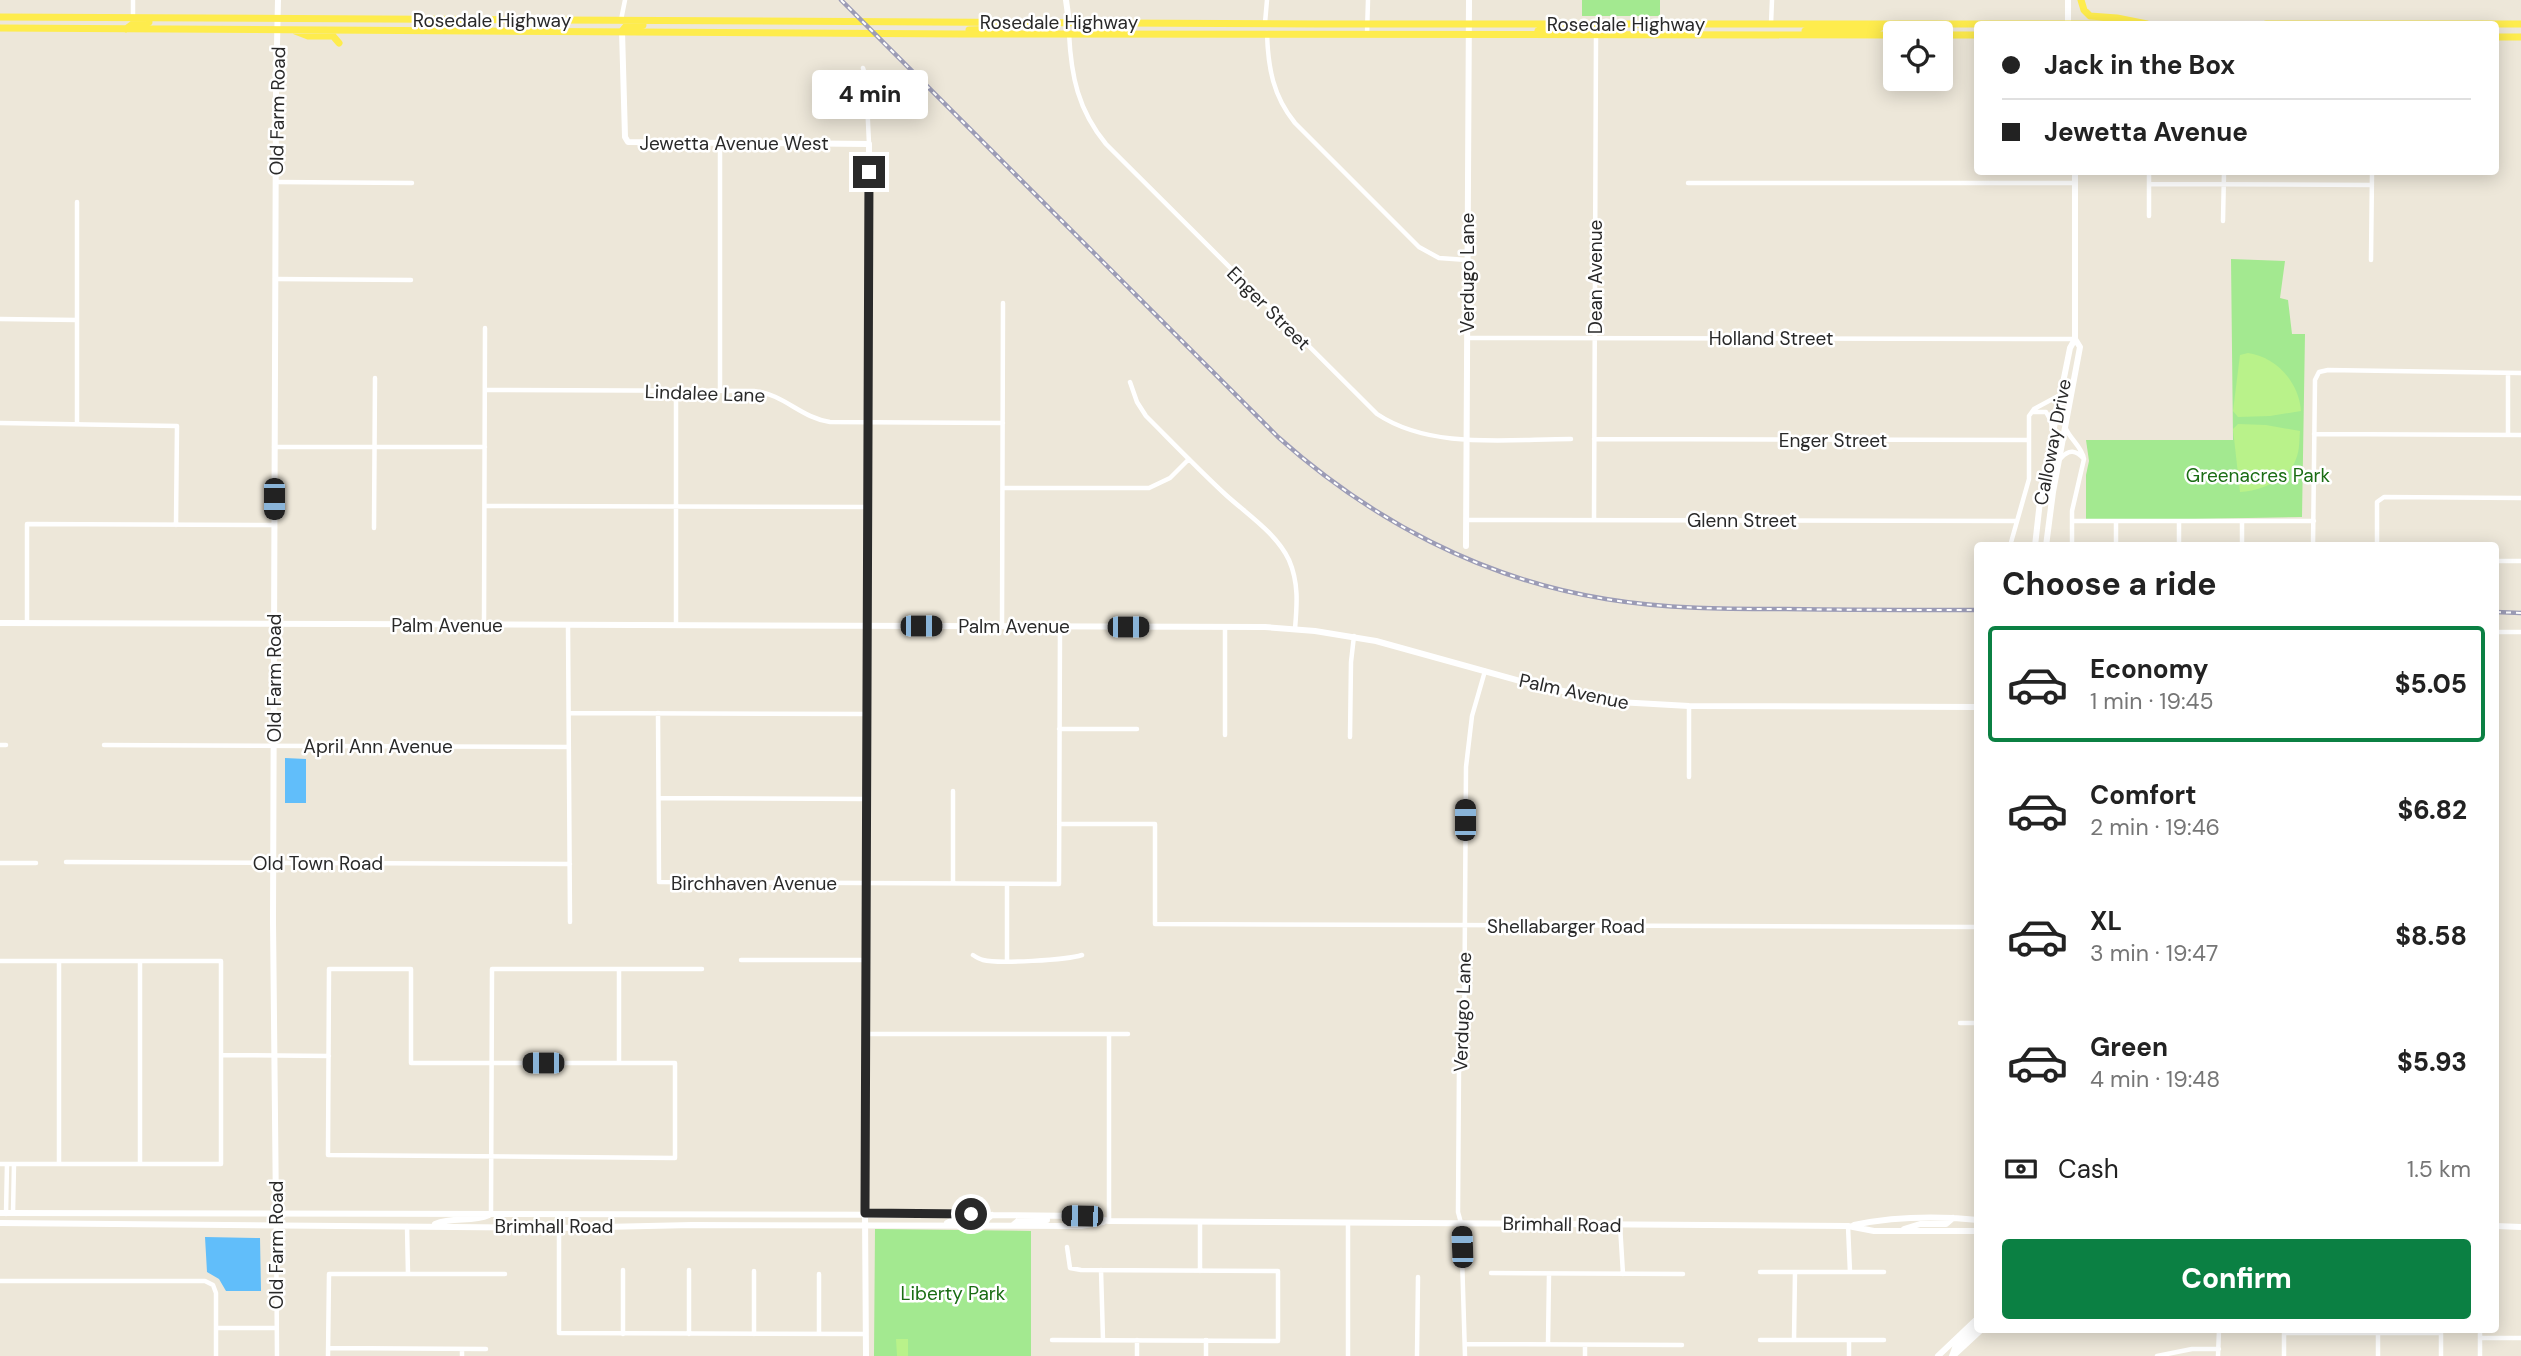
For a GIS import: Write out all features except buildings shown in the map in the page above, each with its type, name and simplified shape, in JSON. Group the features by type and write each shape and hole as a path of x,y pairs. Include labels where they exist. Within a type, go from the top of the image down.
{"main road":[{"path":"2081,0 2084,10 2090,16 2132,21"},
{"name":"Rosedale Highway","path":"0,17 1315,24 1883,24"},
{"path":"126,29 134,23 184,18"},
{"path":"384,30 391,25 447,24 463,19"},
{"path":"547,31 561,27 613,27 621,20"},
{"path":"622,31 627,25 719,25 745,21"},
{"path":"958,34 979,29 1058,29 1069,22"},
{"path":"1069,33 1077,27 1127,26 1138,22"},
{"path":"1189,33 1207,29 1256,29 1265,23"},
{"path":"1267,33 1273,27 1315,24"},
{"path":"1530,34 1544,29 1571,29 1574,24"},
{"path":"1596,34 1604,28 1658,28 1677,24"},
{"name":"Rosedale Highway","path":"1953,24 1974,24"},
{"path":"2499,24 2521,24"},
{"path":"1780,35 1814,29 1877,29 1883,25"},
{"name":"Rosedale Highway","path":"0,28 958,34 1883,35"},
{"path":"291,29 308,36 333,36 339,43"},
{"path":"1953,35 1974,35"},
{"path":"2499,37 2521,37"}],"street":[{"path":"133,0 133,18"},
{"name":"Old Farm Road","path":"276,1356 273,862 278,0"},
{"path":"621,20 625,0"},
{"path":"1066,0 1069,22"},
{"path":"1265,23 1267,0"},
{"path":"1367,0 1367,34"},
{"name":"Verdugo Lane","path":"1466,546 1469,0"},
{"path":"1771,24 1772,0"},
{"path":"2068,0 2068,21"},
{"path":"2081,0 2081,21"},
{"name":"Jewetta Avenue West","path":"622,31 625,137 628,142 869,144"},
{"name":"Enger Street","path":"1069,33 1075,89 1090,122 1106,144 1366,405 1386,420 1408,431 1432,437 1571,439"},
{"path":"1267,33 1268,63 1273,85 1282,105 1296,123 1419,247 1439,258 1467,260"},
{"name":"Dean Avenue","path":"1594,520 1596,34"},
{"path":"863,68 869,144 866,1356"},
{"path":"720,143 720,391"},
{"name":"Calloway Drive","path":"2035,542 2041,492 2070,348 2075,339 2075,175"},
{"path":"2149,175 2149,215"},
{"path":"2223,222 2224,175"},
{"path":"2371,260 2372,175"},
{"path":"275,182 412,183"},
{"path":"1688,183 2075,183"},
{"path":"2149,184 2372,185"},
{"path":"77,202 77,423"},
{"path":"275,279 411,280"},
{"path":"1002,626 1003,303"},
{"path":"0,319 77,320"},
{"path":"484,625 485,328"},
{"name":"Holland Street","path":"1467,338 2075,339"},
{"name":"Calloway Drive","path":"2047,542 2058,461 2080,347 2075,339"},
{"path":"2314,542 2315,380 2319,372 2521,373"},
{"path":"2508,373 2508,435"},
{"path":"374,528 375,378"},
{"path":"1130,382 1141,410 1189,459 1265,529 1284,552 1293,570 1297,590 1295,629"},
{"name":"Lindalee Lane","path":"485,390 754,391 772,394 807,415 823,421 1003,422"},
{"path":"676,390 676,625"},
{"path":"2031,412 2061,394"},
{"path":"2031,412 2046,412 2051,421 2052,436"},
{"path":"2011,542 2029,479 2031,412"},
{"path":"0,423 177,426 176,525"},
{"path":"2066,429 2070,439 2082,451 2084,459 2072,521 2072,542"},
{"path":"2314,434 2521,435"},
{"name":"Enger Street","path":"1594,439 2029,440"},
{"path":"274,447 485,447"},
{"path":"2058,461 2072,451 2079,453 2084,459"},
{"path":"1003,488 1149,488 1170,478 1189,459"},
{"path":"2377,542 2376,507 2380,499 2389,496 2521,498"},
{"path":"485,506 868,507"},
{"name":"Glenn Street","path":"1466,520 2017,521"},
{"path":"2072,521 2314,521"},
{"path":"2116,521 2116,542"},
{"path":"2179,521 2179,542"},
{"path":"2242,521 2242,542"},
{"path":"27,623 27,524 274,525"},
{"path":"2499,561 2521,561"},
{"name":"Palm Avenue","path":"0,623 1295,629 1354,636 1396,645 1578,695 1638,704 1974,707"},
{"path":"568,625 570,922"},
{"path":"1059,824 1060,627"},
{"path":"1224,735 1225,627"},
{"path":"2499,632 2521,632"},
{"path":"1350,737 1354,636"},
{"name":"Verdugo Lane","path":"1465,1356 1461,1223 1458,1212 1459,1067 1464,1055 1467,748 1472,716 1485,671"},
{"path":"1689,706 1689,777"},
{"path":"569,713 867,714"},
{"path":"659,713 659,798 867,799"},
{"path":"1059,729 1137,729"},
{"name":"April Ann Avenue","path":"104,745 569,747"},
{"path":"953,790 953,883"},
{"name":"Birchhaven Avenue","path":"659,798 659,883 1059,884 1059,824"},
{"name":"Shellabarger Road","path":"1059,824 1155,824 1154,924 1974,927"},
{"name":"Old Town Road","path":"66,862 570,863"},
{"path":"0,863 36,863"},
{"path":"1007,884 1007,960"},
{"path":"973,955 983,960 1069,960 1082,955"},
{"path":"741,960 866,960"},
{"path":"0,961 221,961 221,1164 3,1164 4,1216"},
{"path":"59,961 59,1164"},
{"path":"140,961 140,1164"},
{"path":"329,969 411,969 411,1063 675,1063 675,1158 328,1155 328,1056 329,969"},
{"path":"434,1225 447,1219 477,1219 491,1214 492,969 702,969"},
{"path":"619,969 619,1063"},
{"path":"1960,1023 1974,1023"},
{"path":"866,1034 1128,1034"},
{"path":"1108,1221 1109,1034"},
{"path":"221,1055 328,1056"},
{"path":"4,1216 14,1164"},
{"name":"Brimhall Road","path":"4,1216 865,1213 1082,1216 1108,1221"},
{"path":"942,1225 953,1220 986,1220 992,1215"},
{"name":"Brimhall Road","path":"4,1216 276,1225 559,1228 1081,1226 1108,1221 1200,1221 1848,1226 1874,1231 1974,1231"},
{"path":"1013,1225 1019,1220 1050,1219 1058,1216"},
{"path":"1899,1231 1920,1224 1946,1224 1953,1219"},
{"name":"Brimhall Road","path":"1848,1226 1873,1221 1974,1220"},
{"path":"1200,1221 1200,1270"},
{"path":"1348,1222 1348,1356"},
{"path":"407,1225 408,1274"},
{"path":"1620,1225 1623,1274"},
{"path":"1848,1226 1850,1272"},
{"path":"2499,1226 2521,1227"},
{"path":"559,1228 559,1334 866,1334"},
{"path":"1052,1339 1278,1340 1278,1271 1070,1268 1067,1247"},
{"path":"623,1270 623,1334"},
{"path":"688,1334 689,1270"},
{"path":"1101,1270 1103,1340"},
{"path":"754,1271 754,1334"},
{"path":"1760,1272 1884,1272"},
{"path":"1794,1340 1795,1272"},
{"path":"1491,1273 1683,1274"},
{"path":"328,1356 328,1274 505,1274"},
{"path":"819,1274 819,1334"},
{"path":"1548,1344 1549,1274"},
{"path":"1417,1356 1418,1277"},
{"path":"0,1281 205,1281 213,1284 216,1293 216,1356"},
{"path":"1938,1356 1974,1322"},
{"path":"217,1328 276,1328"},
{"path":"1953,1356 1955,1348 1974,1329"},
{"path":"1953,1356 1978,1333"},
{"path":"2218,1356 2219,1333"},
{"path":"2284,1333 2284,1356"},
{"path":"2378,1333 2378,1356"},
{"path":"2441,1333 2441,1356"},
{"path":"2480,1333 2480,1356"},
{"path":"2480,1338 2521,1338"},
{"path":"1760,1339 1884,1340"},
{"path":"1137,1340 1137,1356"},
{"path":"1206,1340 1206,1356"},
{"path":"1849,1340 1849,1356"},
{"path":"1465,1344 1682,1345"},
{"path":"1585,1345 1585,1356"},
{"path":"328,1348 486,1349"},
{"path":"462,1349 462,1356"},
{"path":"1943,1356 1947,1349"},
{"path":"2157,1356 2192,1349 2219,1349"}],"green space":[{"path":"1582,0 1660,0 1660,16 1582,16"},
{"name":"Greenacres Park","path":"2231,259 2285,261 2280,298 2288,300 2292,334 2305,334 2302,517 2086,521 2086,475 2089,461 2086,440 2233,440"},
{"path":"2240,355 2259,355 2285,373 2296,391 2301,411 2238,417 2233,411"},
{"path":"2238,424 2266,425 2300,431 2297,456 2287,473 2264,487 2240,492 2233,429"},
{"name":"Liberty Park","path":"875,1229 1031,1231 1031,1356 874,1356"},
{"path":"896,1339 908,1339 908,1356 897,1356"}],"water":[{"path":"285,758 306,759 306,803 285,803"},
{"path":"205,1237 260,1238 261,1291 226,1291 219,1279 207,1272"}],"railway":[{"path":"841,0 1278,437 1351,495 1430,542 1516,577 1560,590 1628,602 1674,607 1974,610"},
{"path":"2499,612 2521,613"}],"route":[{"path":"869,172 865,1213 971,1214"}]}
